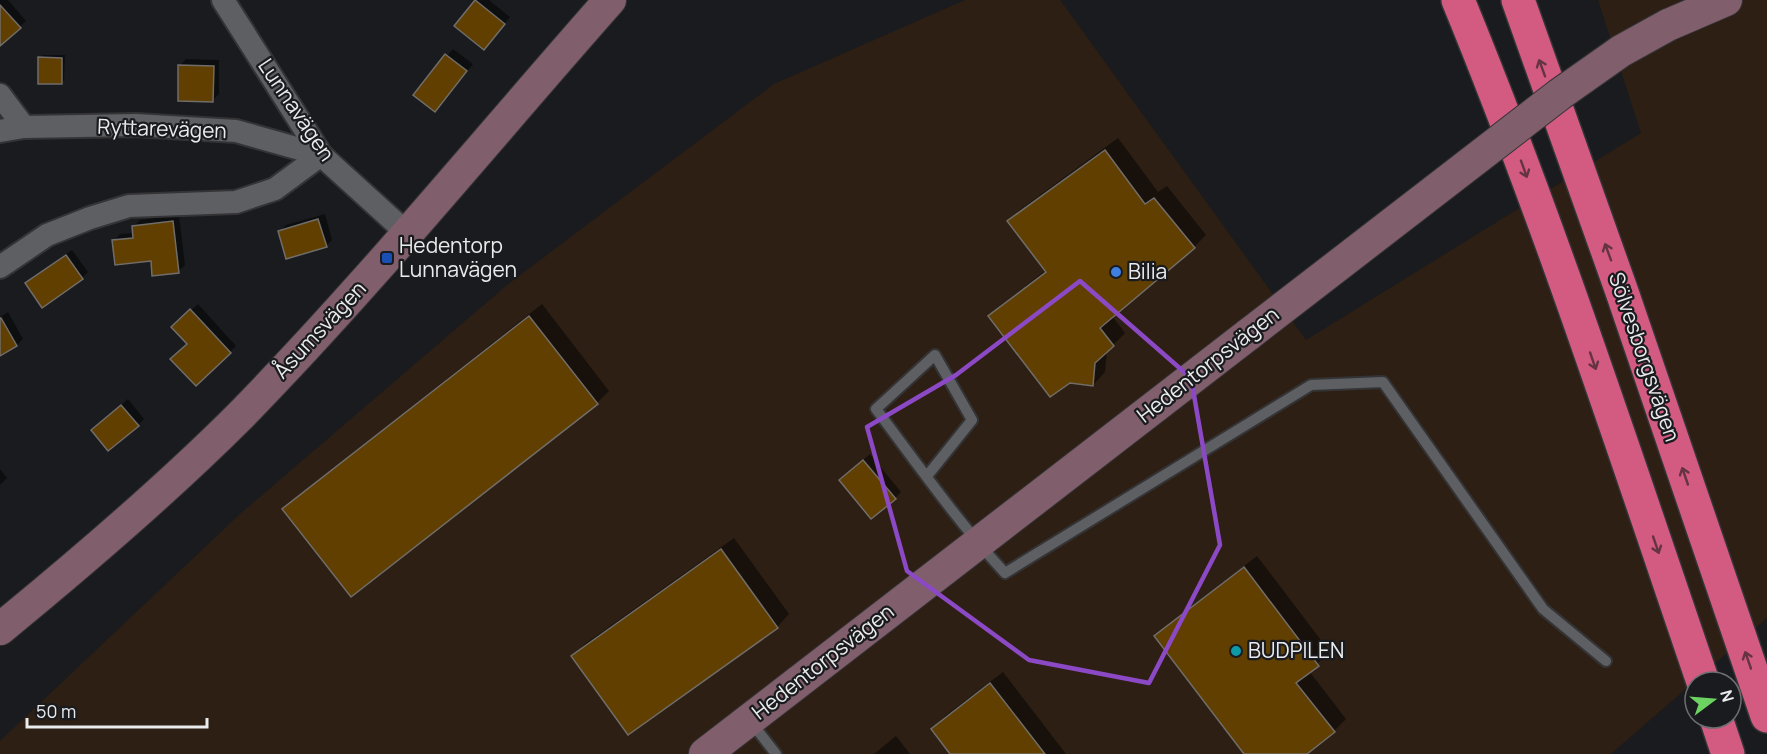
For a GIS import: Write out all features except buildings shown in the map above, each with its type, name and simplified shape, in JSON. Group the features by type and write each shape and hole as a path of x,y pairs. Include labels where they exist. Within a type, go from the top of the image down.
{"highway":[{"path":"1438,0 1497,95"},
{"path":"1458,0 1497,95 1574,305 1699,670"},
{"name":"Sölvesborgsvägen","path":"1518,0 1626,303 1767,716"},
{"path":"1720,730 1728,754"}],"street":[{"name":"Lunnavägen","path":"223,0 321,155 408,234"},
{"name":"Åsumsvägen","path":"0,629 89,557 174,480 239,416 408,234 610,0"},
{"name":"Hedentorpsvägen","path":"705,754 1560,94 1621,51 1668,25 1726,0"},
{"path":"0,95 24,127"},
{"name":"Ryttarevägen","path":"0,131 24,127 136,125 236,131 321,155"},
{"path":"0,267 47,236 90,218 129,206 236,202 275,189 321,155"}],"lane":[{"path":"927,476 972,420 935,355 876,409 927,476 978,543 1005,573 1311,385 1383,382 1543,609 1606,661"},
{"path":"749,720 776,754"}],"highlighted area":[{"path":"1080,281 1191,378 1220,545 1149,683 1029,660 907,571 867,427 956,375"}],"shaded area":[{"path":"965,0 1060,0 1306,340 1641,133 1598,0 1767,0 1767,618 1707,670 1683,670 1683,691 1611,754 0,754 0,741 240,514 507,285 774,84"}],"place":[{"name":"Hedentorp Lunnavägen","path":"387,258"},
{"name":"Bilia","path":"1116,272"},
{"name":"BUDPILEN","path":"1236,651"}]}
